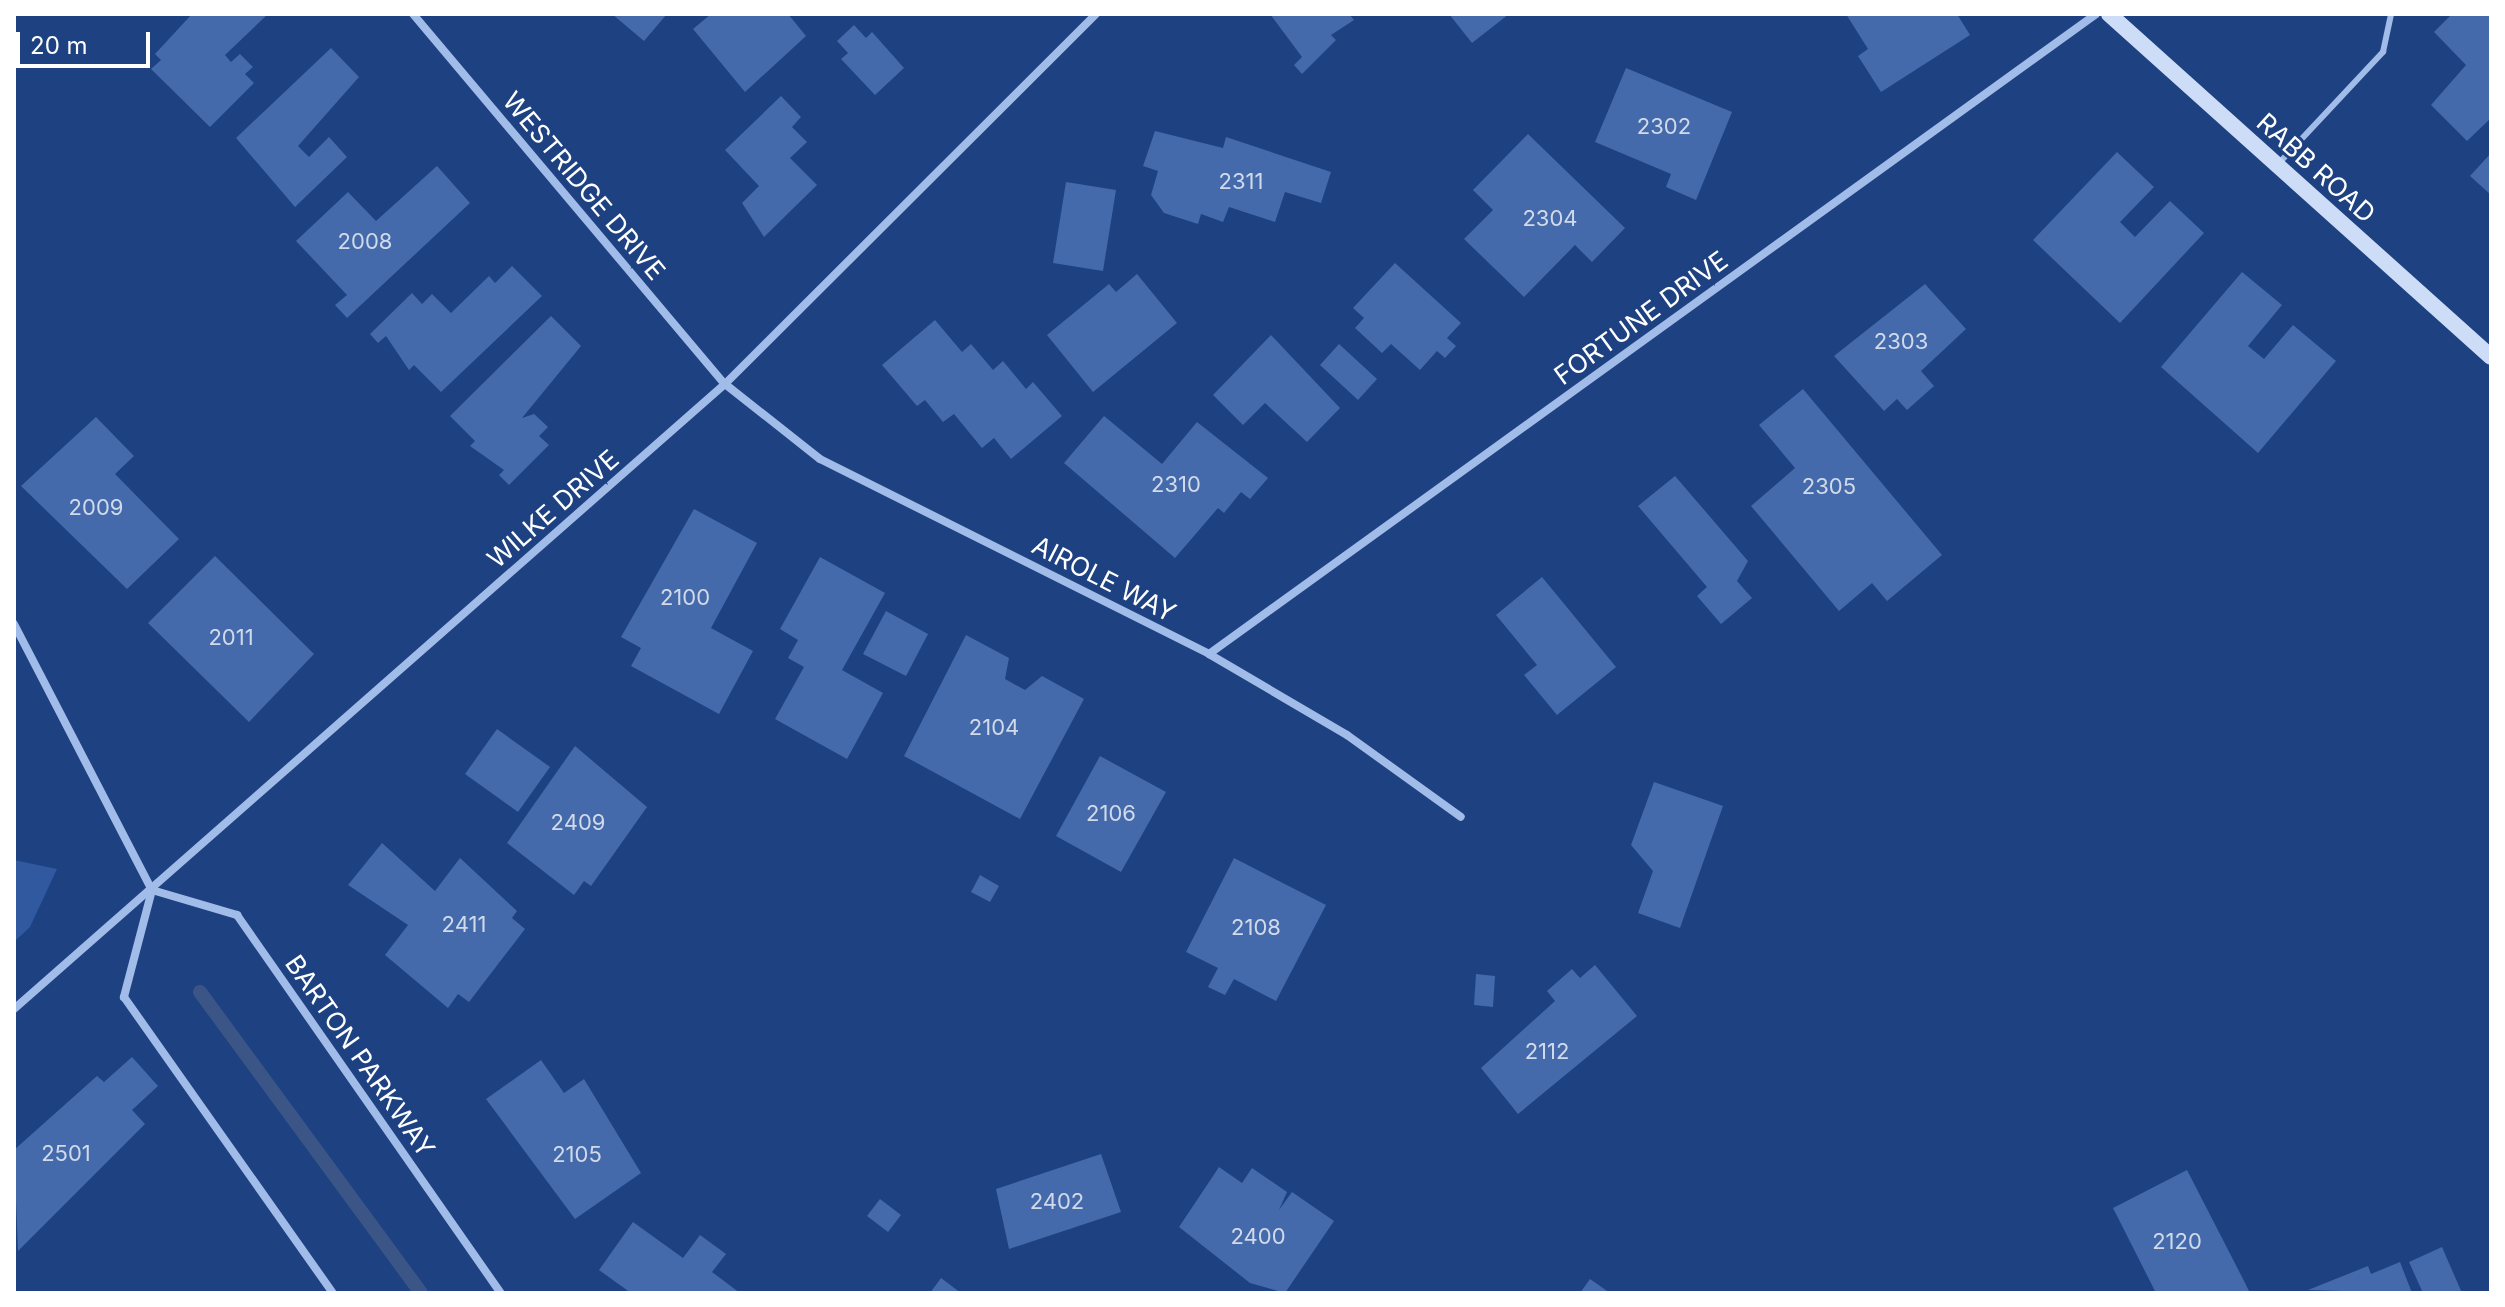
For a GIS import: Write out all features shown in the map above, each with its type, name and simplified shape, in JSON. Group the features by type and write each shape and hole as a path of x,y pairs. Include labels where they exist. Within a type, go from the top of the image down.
{"street":[{"name":"WESTRIDGE DRIVE","path":"413,14 725,384"},
{"name":"WILKE DRIVE","path":"14,1009 725,384 1096,14"},
{"name":"FORTUNE DRIVE","path":"1209,654 2096,14"},
{"name":"RABB ROAD","path":"2109,14 2491,357"},
{"name":"AIROLE WAY","path":"725,384 820,459 1209,654 1347,735 1461,817"},
{"path":"14,624 152,890 124,997 333,1293"},
{"name":"BARTON PARKWAY","path":"152,890 237,915 501,1293"}],"lane":[{"path":"2277,165 2383,52 2391,14"}],"shaded area":[{"path":"14,860 57,869 30,927 14,942"}],"building":[{"path":"192,14 268,14 225,55 231,62 240,54 253,67 245,74 254,83 210,127 151,69 161,60 155,54"},
{"path":"612,14 667,14 644,41"},
{"path":"711,14 788,14 806,36 745,92 693,29"},
{"path":"1270,14 1349,14 1354,20 1331,35 1336,40 1302,74 1294,65 1302,57"},
{"path":"1449,14 1509,14 1472,43"},
{"path":"1846,14 1957,14 1970,35 1881,92 1858,56 1868,49"},
{"path":"2452,14 2491,14 2491,118 2467,141 2431,105 2466,65 2434,32"},
{"path":"854,25 866,38 872,32 904,68 875,95 841,59 848,53 837,41"},
{"path":"331,48 359,77 298,146 309,157 329,137 347,157 295,207 236,138"},
{"path":"1626,68 1732,112 1696,200 1666,187 1671,174 1595,142"},
{"path":"781,96 801,117 792,127 807,142 790,158 817,185 764,237 742,203 759,186 725,150"},
{"path":"1155,131 1223,148 1226,137 1331,172 1321,203 1285,192 1275,222 1229,207 1223,222 1201,214 1198,224 1164,213 1151,195 1158,171 1143,166"},
{"path":"1528,134 1625,228 1592,262 1575,245 1524,297 1464,239 1493,210 1473,190"},
{"path":"2117,152 2154,187 2120,222 2135,237 2170,201 2204,233 2120,323 2033,240"},
{"path":"2491,153 2491,195 2470,176"},
{"path":"437,166 470,203 347,318 335,305 347,295 296,241 348,192 376,221"},
{"path":"1066,182 1116,190 1103,271 1053,263"},
{"path":"1395,263 1461,323 1447,338 1456,346 1445,358 1437,351 1420,370 1391,344 1382,353 1355,328 1364,318 1353,308"},
{"path":"512,266 542,296 441,392 414,365 409,370 386,336 378,343 370,334 412,293 422,304 432,294 451,313 489,276 495,283"},
{"path":"2242,272 2282,305 2248,346 2264,359 2293,325 2336,361 2258,453 2161,367"},
{"path":"1137,274 1177,323 1093,392 1047,335 1109,284 1116,292"},
{"path":"1925,284 1966,329 1921,371 1934,386 1907,410 1897,399 1884,411 1834,356"},
{"path":"551,316 581,346 522,418 534,414 548,427 539,436 549,445 509,485 499,475 504,470 470,446 475,441 450,416"},
{"path":"935,320 962,352 971,344 993,370 1003,361 1026,389 1033,382 1062,416 1011,459 994,438 982,448 954,414 943,422 925,400 917,406 882,365"},
{"path":"1271,335 1340,408 1307,442 1265,403 1243,425 1213,395"},
{"path":"1339,344 1377,379 1358,400 1320,365"},
{"path":"1803,389 1942,555 1887,601 1872,583 1839,611 1751,506 1795,468 1759,425"},
{"path":"1104,416 1162,464 1197,422 1268,478 1250,499 1241,492 1224,513 1218,508 1175,558 1064,463"},
{"path":"96,417 134,456 115,474 179,539 127,589 21,486"},
{"path":"1675,476 1748,561 1737,581 1752,598 1721,624 1697,596 1707,587 1638,506"},
{"path":"694,509 757,543 711,628 753,651 719,714 631,666 641,648 621,637"},
{"path":"215,556 314,654 249,722 148,623"},
{"path":"820,557 885,593 842,670 883,693 847,759 775,719 804,667 788,658 798,640 780,629"},
{"path":"1542,577 1616,667 1557,715 1524,675 1537,665 1496,615"},
{"path":"886,611 928,634 906,676 863,654"},
{"path":"966,635 1009,658 1005,679 1025,690 1042,676 1084,699 1020,819 904,756"},
{"path":"497,729 550,767 518,812 465,774"},
{"path":"575,746 647,807 591,886 584,881 574,895 507,843"},
{"path":"1100,756 1166,792 1121,872 1056,836"},
{"path":"1654,782 1723,806 1680,928 1638,913 1653,871 1631,845"},
{"path":"382,843 435,891 460,858 517,911 512,918 525,929 469,1002 458,994 448,1008 385,955 408,925 348,885"},
{"path":"1234,858 1326,905 1276,1001 1234,979 1225,995 1208,987 1218,968 1186,952"},
{"path":"980,875 999,886 990,902 971,892"},
{"path":"1595,965 1637,1016 1518,1114 1481,1068 1555,1001 1547,991 1572,969 1580,978"},
{"path":"1476,974 1495,976 1493,1007 1474,1005"},
{"path":"132,1057 158,1086 132,1110 145,1124 18,1251 14,1150 97,1076 104,1082"},
{"path":"541,1060 564,1093 584,1079 641,1173 575,1219 486,1099"},
{"path":"1101,1154 1121,1212 1009,1249 996,1189"},
{"path":"1219,1167 1242,1183 1252,1168 1287,1192 1279,1210 1292,1192 1334,1221 1285,1293 1250,1283 1179,1227"},
{"path":"2187,1170 2250,1293 2156,1293 2113,1208"},
{"path":"880,1199 901,1215 888,1232 867,1216"},
{"path":"633,1222 683,1258 700,1235 726,1254 712,1272 740,1293 631,1293 599,1270"},
{"path":"2442,1247 2462,1293 2423,1293 2409,1262"},
{"path":"2400,1262 2412,1293 2308,1290 2368,1266 2371,1274"},
{"path":"941,1278 961,1293 930,1293"},
{"path":"1590,1279 1610,1293 1580,1293"}],"waterway":[{"path":"200,992 421,1293"}]}
